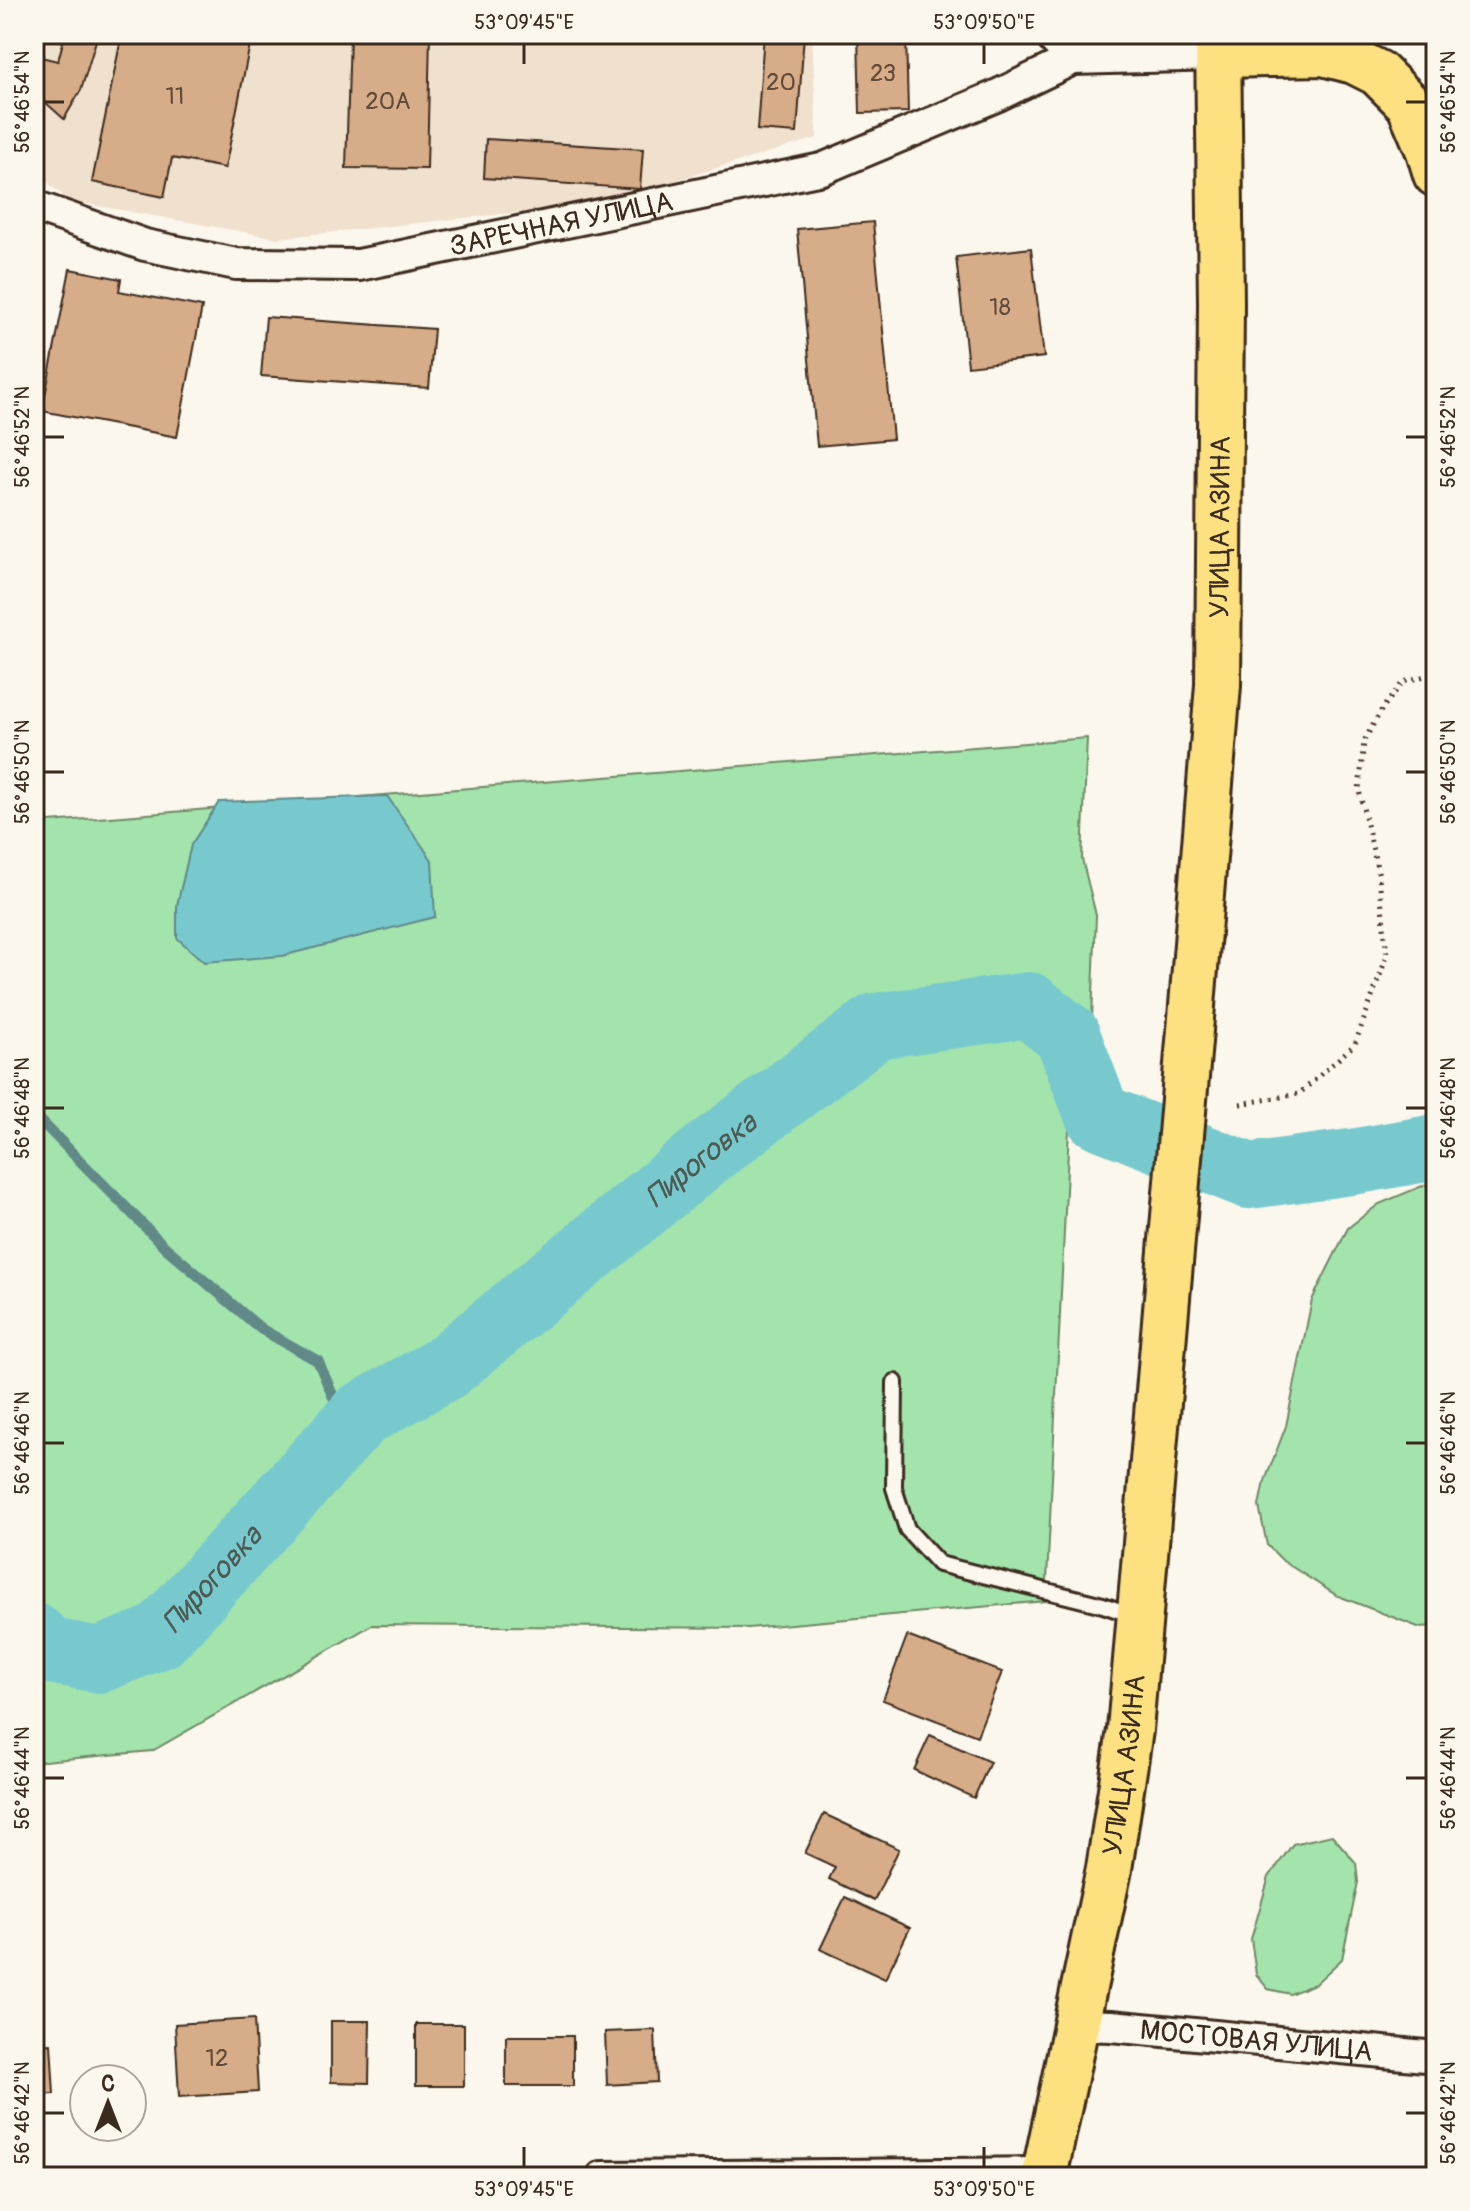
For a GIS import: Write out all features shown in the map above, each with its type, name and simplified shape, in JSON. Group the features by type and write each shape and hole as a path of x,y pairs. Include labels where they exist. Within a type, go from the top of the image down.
{"main road":[{"path":"1218,45 1323,53 1354,61 1378,73 1409,104 1436,174"},
{"name":"УЛИЦА АЗИНА","path":"1045,2175 1109,1869 1130,1730 1191,1018 1218,685 1221,304 1218,45"}],"street":[{"path":"1049,34 1073,59 1218,45"},
{"name":"ЗАРЕЧНАЯ УЛИЦА","path":"34,206 145,245 236,264 359,265 822,169 996,96 1073,59"},
{"name":"МОСТОВАЯ УЛИЦА","path":"1075,2025 1436,2057"},
{"path":"602,2177 1045,2175"}],"lane":[{"path":"895,1382 894,1488 907,1529 939,1564 1139,1617"}],"path":[{"path":"1240,1104 1299,1094 1355,1044 1387,956 1379,876 1359,790 1364,741 1382,709 1403,682 1436,673"}],"shaded area":[{"path":"34,34 812,34 817,138 597,204 278,238 70,201 34,172"}],"green space":[{"path":"1087,738 1082,859 1096,915 1091,1046 1071,1088 1046,1601 748,1628 372,1625 152,1751 34,1762 34,819 49,822"},
{"path":"1427,1184 1436,1184 1436,1626 1418,1627 1336,1595 1283,1561 1267,1545 1259,1506 1263,1486 1286,1426 1312,1300 1348,1228 1379,1204"},
{"path":"1332,1835 1356,1863 1358,1882 1342,1959 1315,1984 1290,1994 1268,1989 1256,1974 1251,1939 1269,1877 1293,1844"}],"water":[{"path":"387,796 432,860 435,917 282,956 204,962 177,938 177,905 191,845 219,802"}],"building":[{"path":"65,34 98,34 81,90 64,119 44,101 34,117 34,64 41,57 58,61"},
{"path":"122,34 252,34 225,168 172,158 164,197 92,182"},
{"path":"350,34 430,34 427,169 346,168"},
{"path":"764,34 804,34 797,133 757,130"},
{"path":"858,34 906,34 908,112 860,113"},
{"path":"486,139 643,149 640,189 484,178"},
{"path":"873,222 893,439 817,446 797,229"},
{"path":"1031,248 1044,357 968,366 956,257"},
{"path":"70,269 121,279 119,291 202,307 177,437 42,411"},
{"path":"266,317 434,329 429,388 261,376"},
{"path":"907,1636 1002,1672 977,1736 883,1700"},
{"path":"930,1735 990,1762 974,1798 914,1770"},
{"path":"824,1814 899,1849 874,1901 829,1879 835,1867 805,1853"},
{"path":"845,1897 910,1928 885,1979 820,1949"},
{"path":"254,2019 258,2092 179,2097 175,2024"},
{"path":"331,2021 370,2021 369,2083 331,2082"},
{"path":"416,2024 464,2024 464,2086 416,2086"},
{"path":"655,2030 657,2082 607,2085 605,2032"},
{"path":"506,2036 573,2036 573,2086 506,2086"},
{"path":"51,2044 54,2094 34,2095 34,2045"}],"waterway":[{"name":"Пироговка","path":"34,1636 51,1651 99,1660 160,1636 361,1415 445,1368 709,1152 876,1026 1029,1005 1067,1035 1098,1116 1249,1176 1436,1147"},
{"path":"34,1114 165,1247 261,1329 318,1361 336,1403 361,1415"}]}
